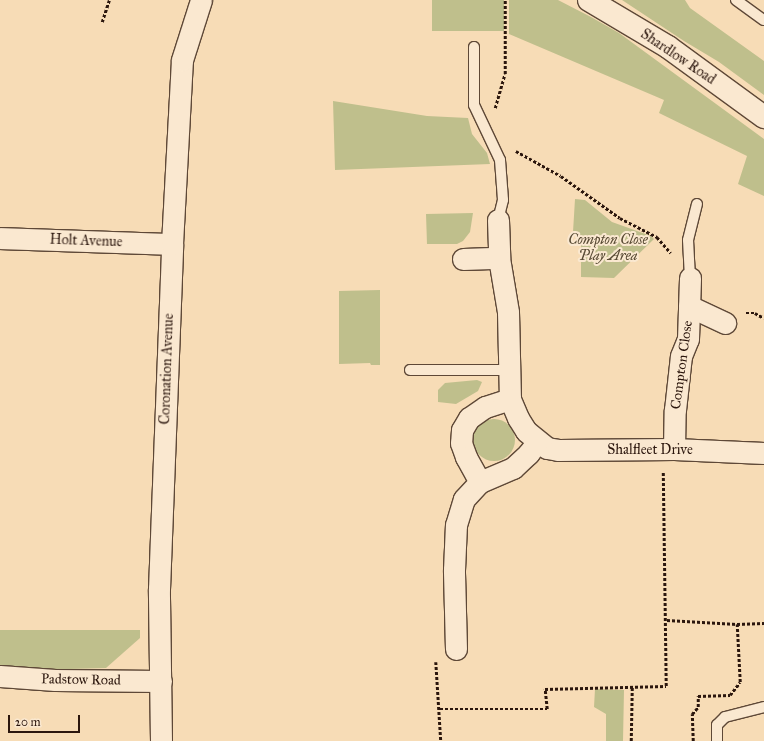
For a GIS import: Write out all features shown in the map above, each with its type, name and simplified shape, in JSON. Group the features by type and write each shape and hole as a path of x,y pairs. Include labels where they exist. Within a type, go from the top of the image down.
{"street":[{"name":"Coronation Avenue","path":"161,741 159,589 172,244 182,60 202,0"},
{"name":"Shardlow Road","path":"589,0 668,47 764,117"},
{"name":"Shalfleet Drive","path":"498,220 499,258 508,312 510,399 518,418 526,431 547,448 558,450 669,450 764,453"},
{"name":"Holt Avenue","path":"0,238 172,244"},
{"path":"463,259 499,258"},
{"name":"Compton Close","path":"669,450 681,356 688,339 690,278"},
{"name":"Compton Close","path":"689,306 725,322"},
{"path":"480,482 466,458 461,443 462,430 470,418 485,407 510,399"},
{"path":"456,649 454,570 456,525 464,499 480,482 513,468 528,454 538,441"},
{"name":"Padstow Road","path":"0,676 55,680 161,681"}],"lane":[{"path":"736,0 764,20"},
{"name":"Shalfleet Drive","path":"474,47 474,105 500,160 503,200 498,220"},
{"path":"690,278 688,240 697,204"},
{"path":"410,370 510,370"},
{"path":"717,741 717,725 725,717 764,707"}],"path":[{"path":"102,22 109,0"},
{"path":"505,0 505,74 489,137 561,176 620,218 657,237 690,278"},
{"path":"743,312 755,313 764,318"},
{"path":"440,709 547,709 545,689 666,686 669,450"},
{"path":"667,620 738,624 764,623"},
{"path":"693,741 692,714 698,707 698,696 730,695 740,682 738,624"},
{"path":"441,741 436,661 456,649"},
{"path":"631,741 632,687"}],"green space":[{"path":"432,0 504,0 504,31 432,31"},
{"path":"509,0 558,0 591,17 619,33 764,139 764,196 738,184 747,156 659,113 664,100 509,34"},
{"path":"622,0 685,0 690,8 764,61 764,95 719,62"},
{"path":"333,101 427,116 468,118 472,134 487,153 490,164 335,170"},
{"name":"Compton Close Play Area","path":"575,199 585,200 612,222 651,236 654,239 614,278 581,277 581,240 573,232"},
{"path":"473,213 470,232 463,241 457,244 427,244 426,214"},
{"path":"380,290 380,365 371,365 370,363 339,364 339,291"},
{"path":"477,380 482,382 478,391 456,404 438,402 438,390 445,383"},
{"path":"490,419 498,419 506,422 512,428 515,440 512,452 506,458 498,461 490,461 482,458 476,452 473,444 473,436 476,428 482,422"},
{"path":"0,630 140,630 140,638 106,668 0,671"},
{"path":"595,689 624,690 623,741 606,741 606,714 594,707"}]}
